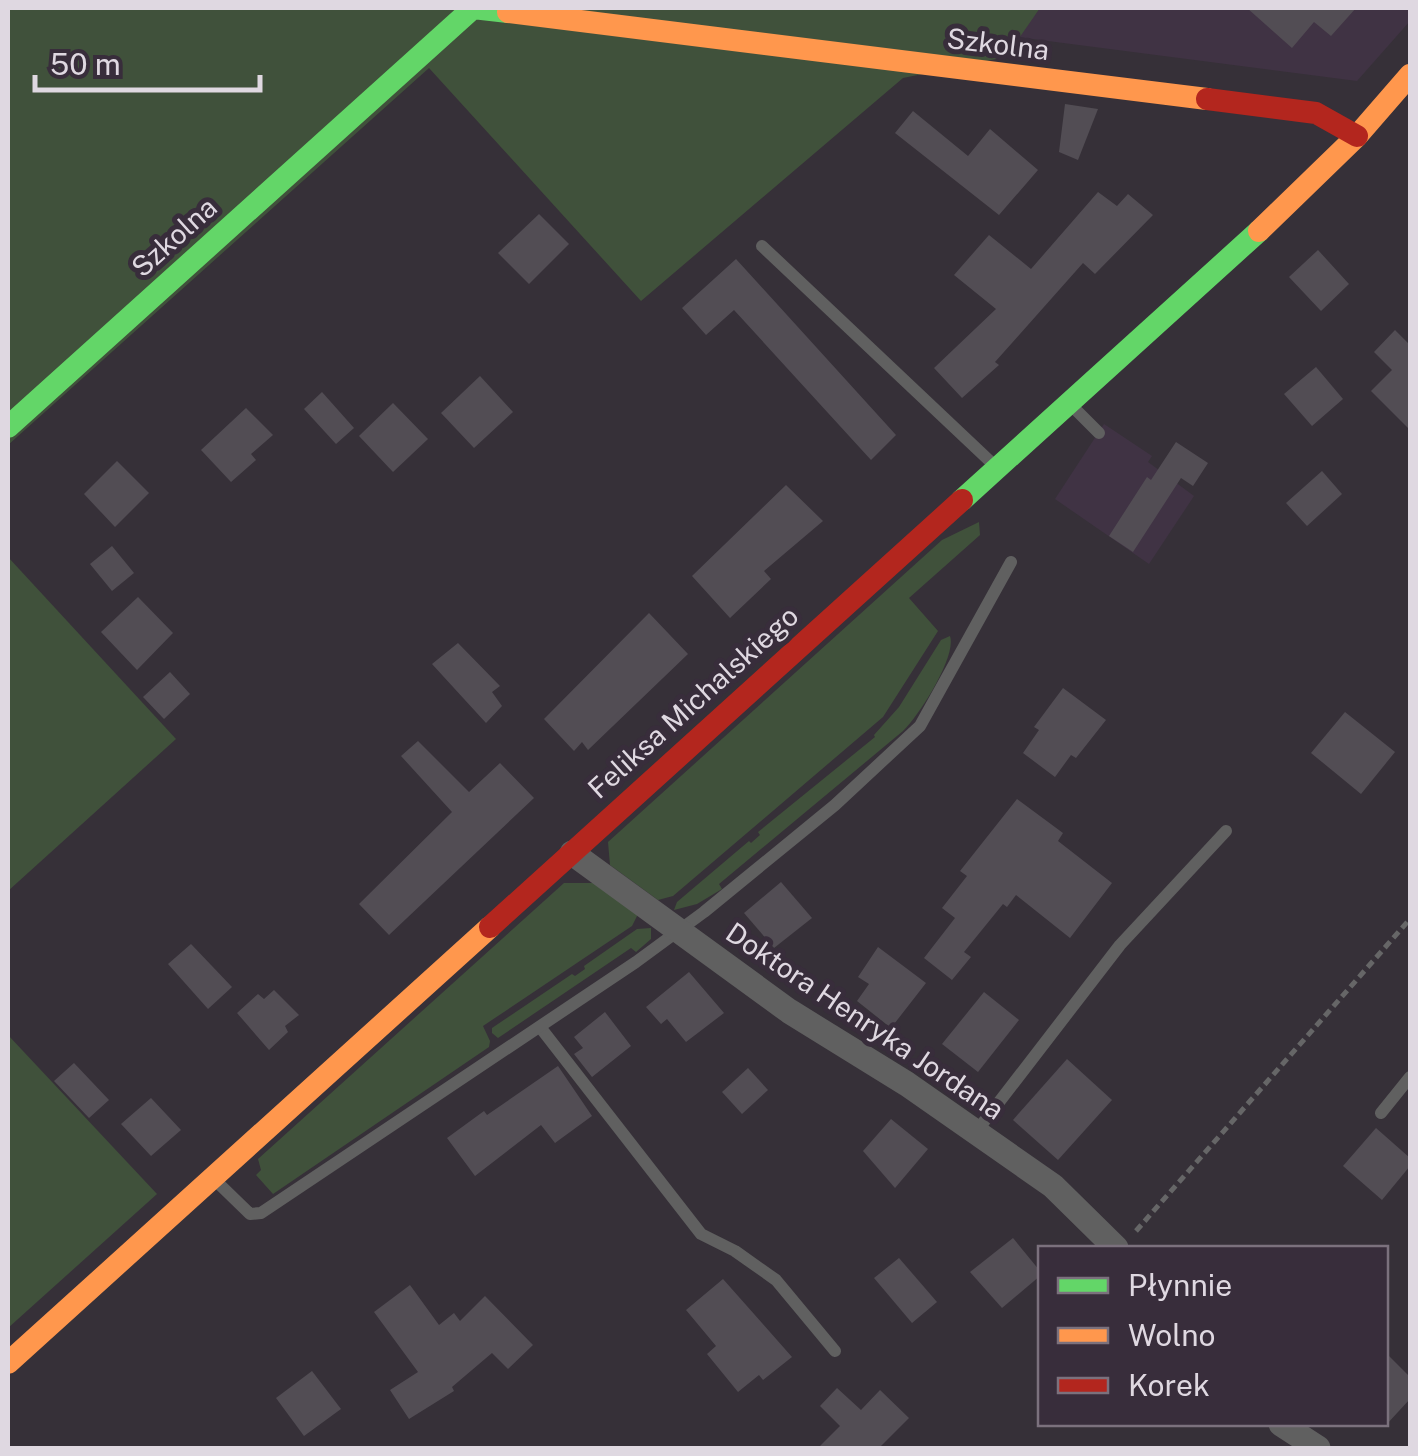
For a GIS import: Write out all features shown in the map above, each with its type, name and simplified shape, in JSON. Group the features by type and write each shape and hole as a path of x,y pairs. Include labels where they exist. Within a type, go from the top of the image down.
{"street":[{"name":"Szkolna","path":"8,427 473,8 1316,114 1357,136"},
{"name":"Feliksa Michalskiego","path":"8,1363 1265,226 1357,136 1410,75"},
{"name":"Doktora Henryka Jordana","path":"572,853 800,1019 906,1084 1125,1241"},
{"path":"1284,1426 1318,1448"}],"lane":[{"path":"762,246 996,467"},
{"path":"1068,402 1098,434"},
{"path":"213,1178 240,1207 250,1214 260,1213 680,930 835,805 914,734 1011,562"},
{"path":"976,1132 1120,946 1226,831"},
{"path":"540,1027 701,1234 735,1251 776,1280 836,1351"},
{"path":"1382,1113 1410,1077"}],"path":[{"path":"1125,1241 1410,919"}],"shaded area":[{"path":"1040,8 1410,8 1410,21 1357,81 1017,37"},
{"path":"1104,424 1152,456 1148,462 1194,496 1149,564 1055,499"}],"green space":[{"path":"8,8 1040,8 1006,57 903,78 641,301 429,68 8,445"},
{"path":"979,522 980,535 909,598 938,631 883,717 673,896 658,900 610,865 608,842 942,540"},
{"path":"8,557 176,739 8,891"},
{"path":"950,636 942,671 927,700 903,731 719,884 722,889 697,904 674,910 677,902 751,843 760,835 758,832 875,737 941,640"},
{"path":"564,883 593,883 638,914 632,926 483,1026 489,1047 273,1194 256,1175 261,1170 258,1159"},
{"path":"651,928 651,939 636,952 631,948 498,1038 492,1033 492,1028 572,974 575,976 637,929"},
{"path":"8,1035 157,1194 8,1328"}],"building":[{"path":"1247,8 1356,8 1331,36 1314,22 1292,48"},
{"path":"1065,104 1098,109 1078,160 1059,152"},
{"path":"913,111 968,156 990,129 1038,170 999,215 895,133"},
{"path":"1098,192 1117,206 1128,194 1153,215 1095,274 1083,263 995,362 999,365 962,398 934,368 996,309 954,275 989,235 1031,269"},
{"path":"539,214 569,244 529,284 498,253"},
{"path":"1318,250 1349,284 1321,311 1289,277"},
{"path":"736,259 896,435 871,460 734,310 706,335 682,308"},
{"path":"1395,330 1410,345 1410,430 1371,391 1392,370 1374,352"},
{"path":"1316,367 1343,399 1312,426 1284,394"},
{"path":"480,376 513,412 474,448 441,413"},
{"path":"322,392 354,428 336,444 304,409"},
{"path":"393,403 428,439 393,472 359,436"},
{"path":"246,408 273,435 251,454 256,460 231,482 201,450"},
{"path":"1176,442 1208,463 1193,486 1181,478 1133,552 1109,536 1147,477 1151,480"},
{"path":"117,461 149,493 115,527 84,494"},
{"path":"1322,471 1342,494 1307,526 1286,503"},
{"path":"786,485 823,521 764,571 771,579 730,618 692,576"},
{"path":"112,546 134,573 112,591 90,564"},
{"path":"138,597 173,633 137,670 101,632"},
{"path":"649,613 688,654 588,750 582,742 574,751 544,719"},
{"path":"458,643 500,686 492,692 502,706 486,723 432,664"},
{"path":"170,672 190,694 164,719 143,697"},
{"path":"1063,688 1106,720 1055,777 1023,753 1039,730 1034,727"},
{"path":"1345,712 1395,752 1361,794 1311,753"},
{"path":"418,741 469,792 500,763 534,798 389,935 359,904 452,812 401,756"},
{"path":"1017,799 1063,833 1058,841 1112,883 1070,938 1016,895 1007,907 1003,904 964,952 971,957 952,980 924,958 955,918 942,908 967,876 960,871"},
{"path":"781,882 812,918 774,948 744,913"},
{"path":"191,944 232,987 208,1009 168,964"},
{"path":"878,947 926,983 891,1028 857,1001 869,984 858,977"},
{"path":"689,972 724,1013 686,1042 667,1019 661,1024 646,1007"},
{"path":"274,990 299,1015 285,1026 288,1032 269,1050 237,1013 258,994 264,999"},
{"path":"984,992 1019,1020 978,1072 942,1044"},
{"path":"605,1012 631,1046 592,1077 574,1054 583,1048 574,1037"},
{"path":"1067,1059 1112,1100 1058,1160 1013,1120"},
{"path":"74,1063 109,1100 89,1118 54,1081"},
{"path":"558,1066 592,1116 555,1143 541,1125 475,1176 447,1138"},
{"path":"748,1068 768,1090 742,1114 722,1092"},
{"path":"151,1098 181,1130 151,1156 121,1124"},
{"path":"891,1119 928,1149 895,1188 863,1151"},
{"path":"1376,1128 1410,1158 1410,1166 1382,1200 1343,1166"},
{"path":"1013,1238 1038,1269 1038,1278 1002,1308 970,1272"},
{"path":"899,1258 937,1302 912,1323 874,1278"},
{"path":"723,1279 792,1357 763,1380 759,1375 738,1392 707,1354 716,1346 686,1310"},
{"path":"410,1285 439,1325 454,1313 460,1321 485,1296 533,1345 508,1369 492,1353 452,1387 454,1391 409,1419 390,1390 418,1372 374,1312"},
{"path":"1388,1355 1410,1377 1410,1399 1388,1423"},
{"path":"312,1371 341,1409 304,1436 276,1398"},
{"path":"837,1388 861,1410 880,1390 909,1418 879,1448 818,1448 840,1426 820,1406"}],"traffic: fast":[{"path":"8,427 473,8 508,12"},
{"path":"962,500 1259,231"}],"traffic: slow":[{"path":"508,12 1207,99"},
{"path":"1259,231 1357,136 1410,75"},
{"path":"8,1363 490,927"}],"traffic: jam":[{"path":"1207,99 1316,113 1357,136"},
{"path":"490,927 962,500"}]}
